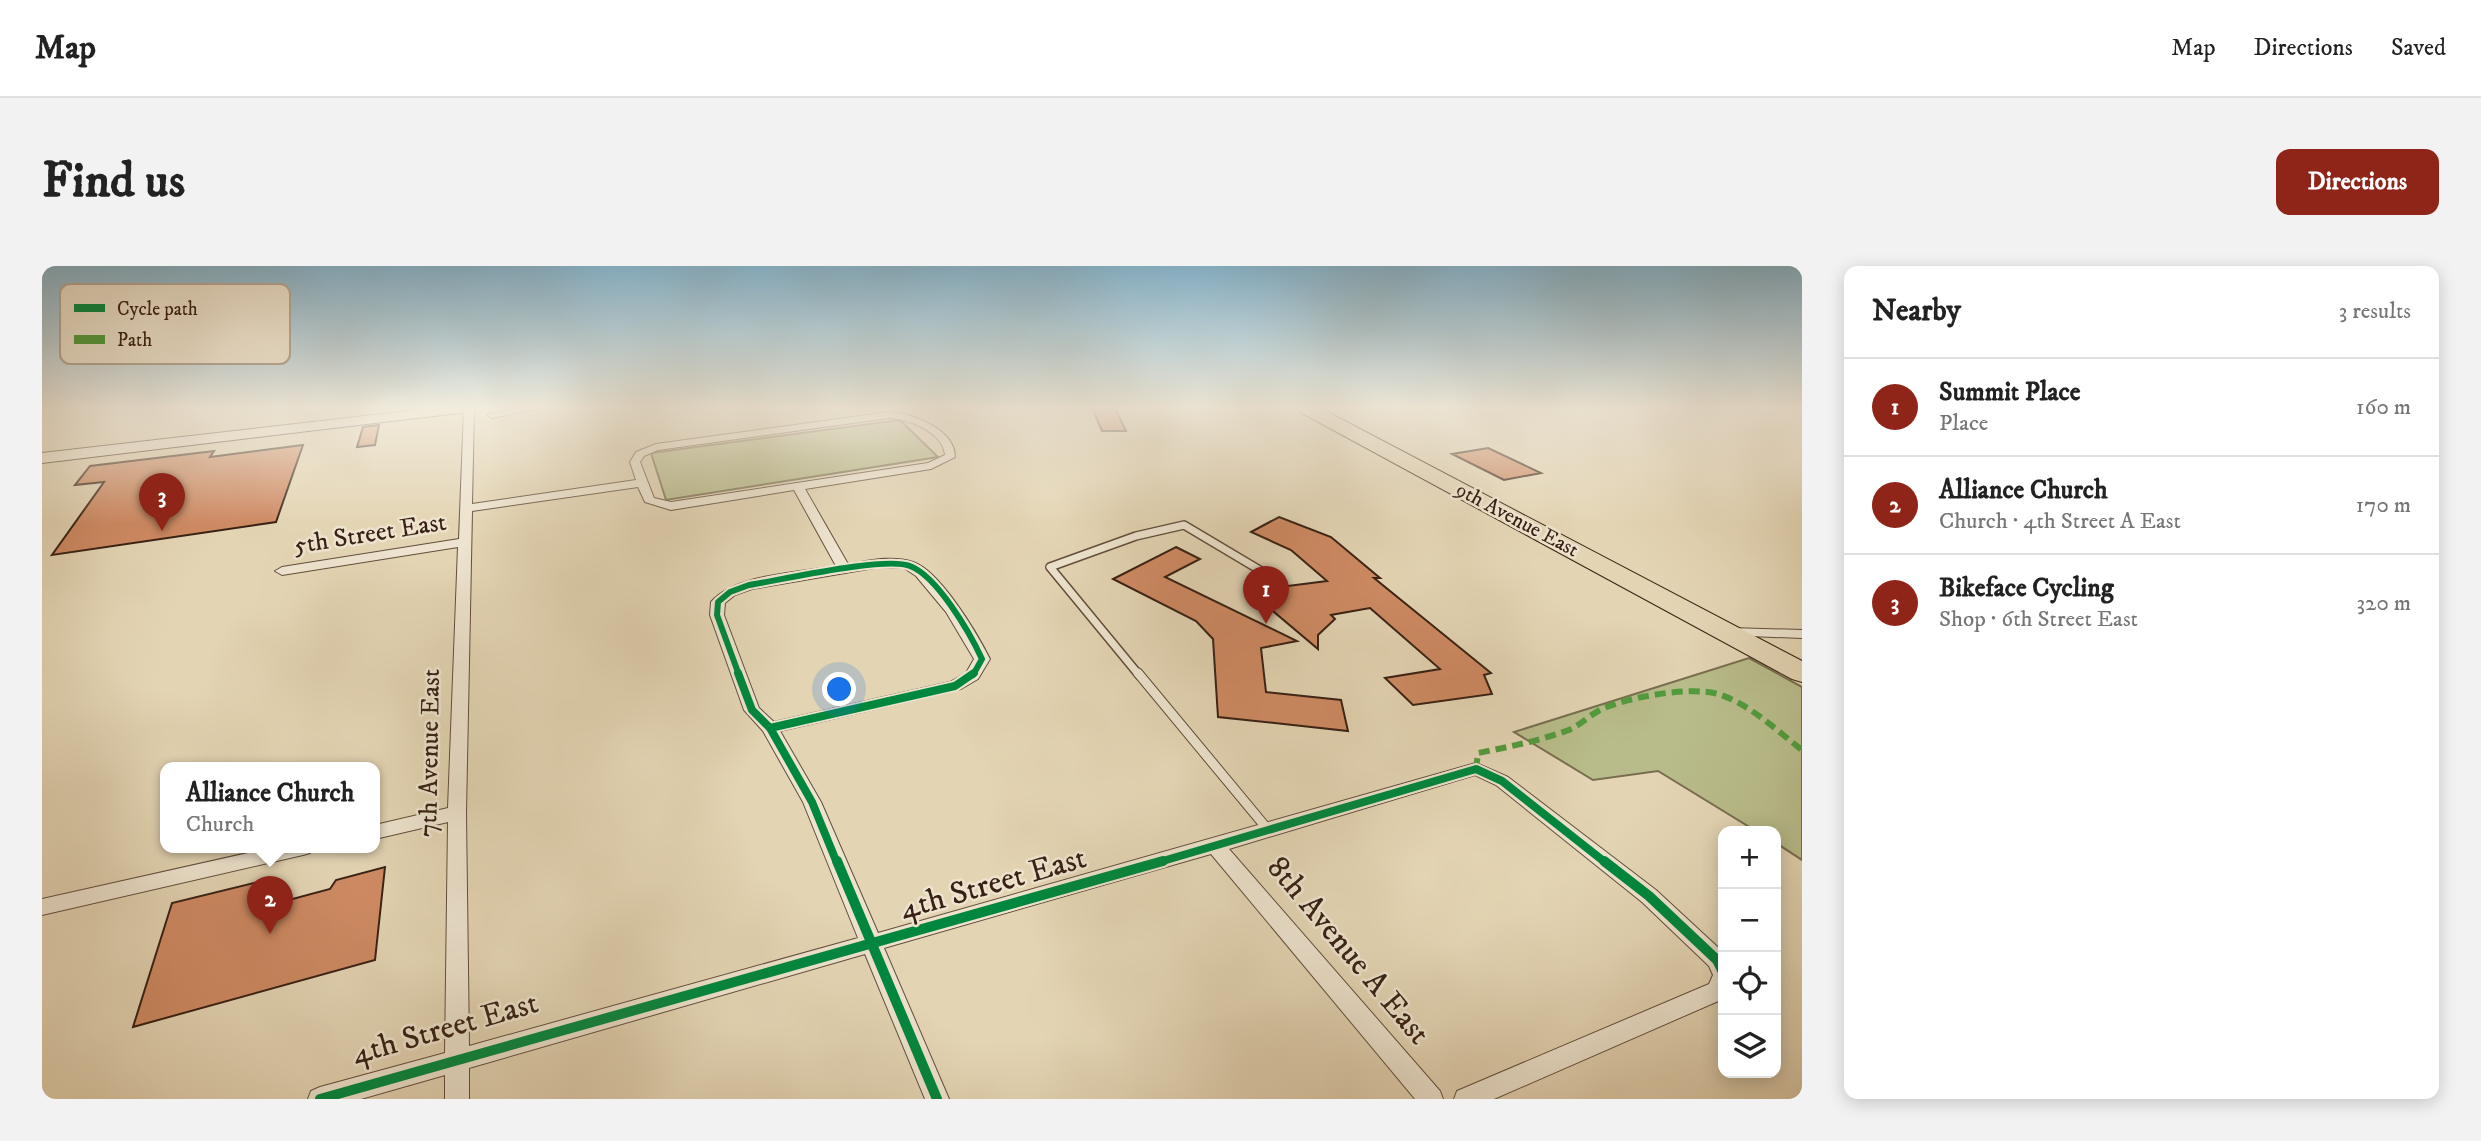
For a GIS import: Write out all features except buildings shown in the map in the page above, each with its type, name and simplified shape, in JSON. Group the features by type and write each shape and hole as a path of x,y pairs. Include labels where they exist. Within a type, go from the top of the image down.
{"highway":[{"name":"9th Avenue East","path":"1380,447 1802,673"}],"main road":[{"path":"42,458 137,447"}],"street":[{"name":"7th Avenue East","path":"457,1099 457,813 468,447"},
{"path":"666,447 651,449 640,454 635,460 641,483 652,502 671,506 931,466 945,461 951,453 947,447"},
{"name":"5th Street East","path":"467,508 641,483"},
{"path":"798,487 845,569"},
{"name":"5th Street East","path":"282,571 466,542"},
{"path":"770,728 955,686 972,676 981,664 976,643 926,577 914,568 887,563 742,587 730,592 718,603 717,615 752,710 770,728 812,802 937,1099"},
{"path":"1726,632 1802,634"},
{"name":"4th Street East","path":"320,1099 1269,831 1476,769 1502,781 1650,896 1718,962"},
{"path":"380,831 457,813"},
{"name":"8th Avenue A East","path":"1215,846 1431,1099"},
{"path":"42,907 281,853"},
{"path":"1466,1099 1718,991"}],"lane":[{"path":"1263,572 1184,525 1136,536 1050,567 1269,831"}],"green space":[{"path":"697,447 928,447 938,457 666,500 651,453"},
{"path":"1749,658 1802,687 1802,860 1781,846 1781,826 1748,826 1658,771 1593,780 1514,732"}],"marked path":[{"path":"1476,769 1478,753 1564,732 1580,726 1598,711 1612,705 1642,698 1694,692 1717,694 1740,704 1802,750"}],"cycle path":[{"path":"770,728 955,686 972,676 982,659 978,650 931,583 913,567 905,564 880,563 749,585 730,592 718,602 717,615 752,710 770,728 812,802 937,1099"},
{"path":"320,1099 1215,846 1476,769 1502,781 1649,896 1718,962"}],"place":[{"name":"Bikeface Cycling","path":"162,531"},
{"name":"Summit Place","path":"1266,624"},
{"name":"Alliance Church","path":"270,934"}]}
